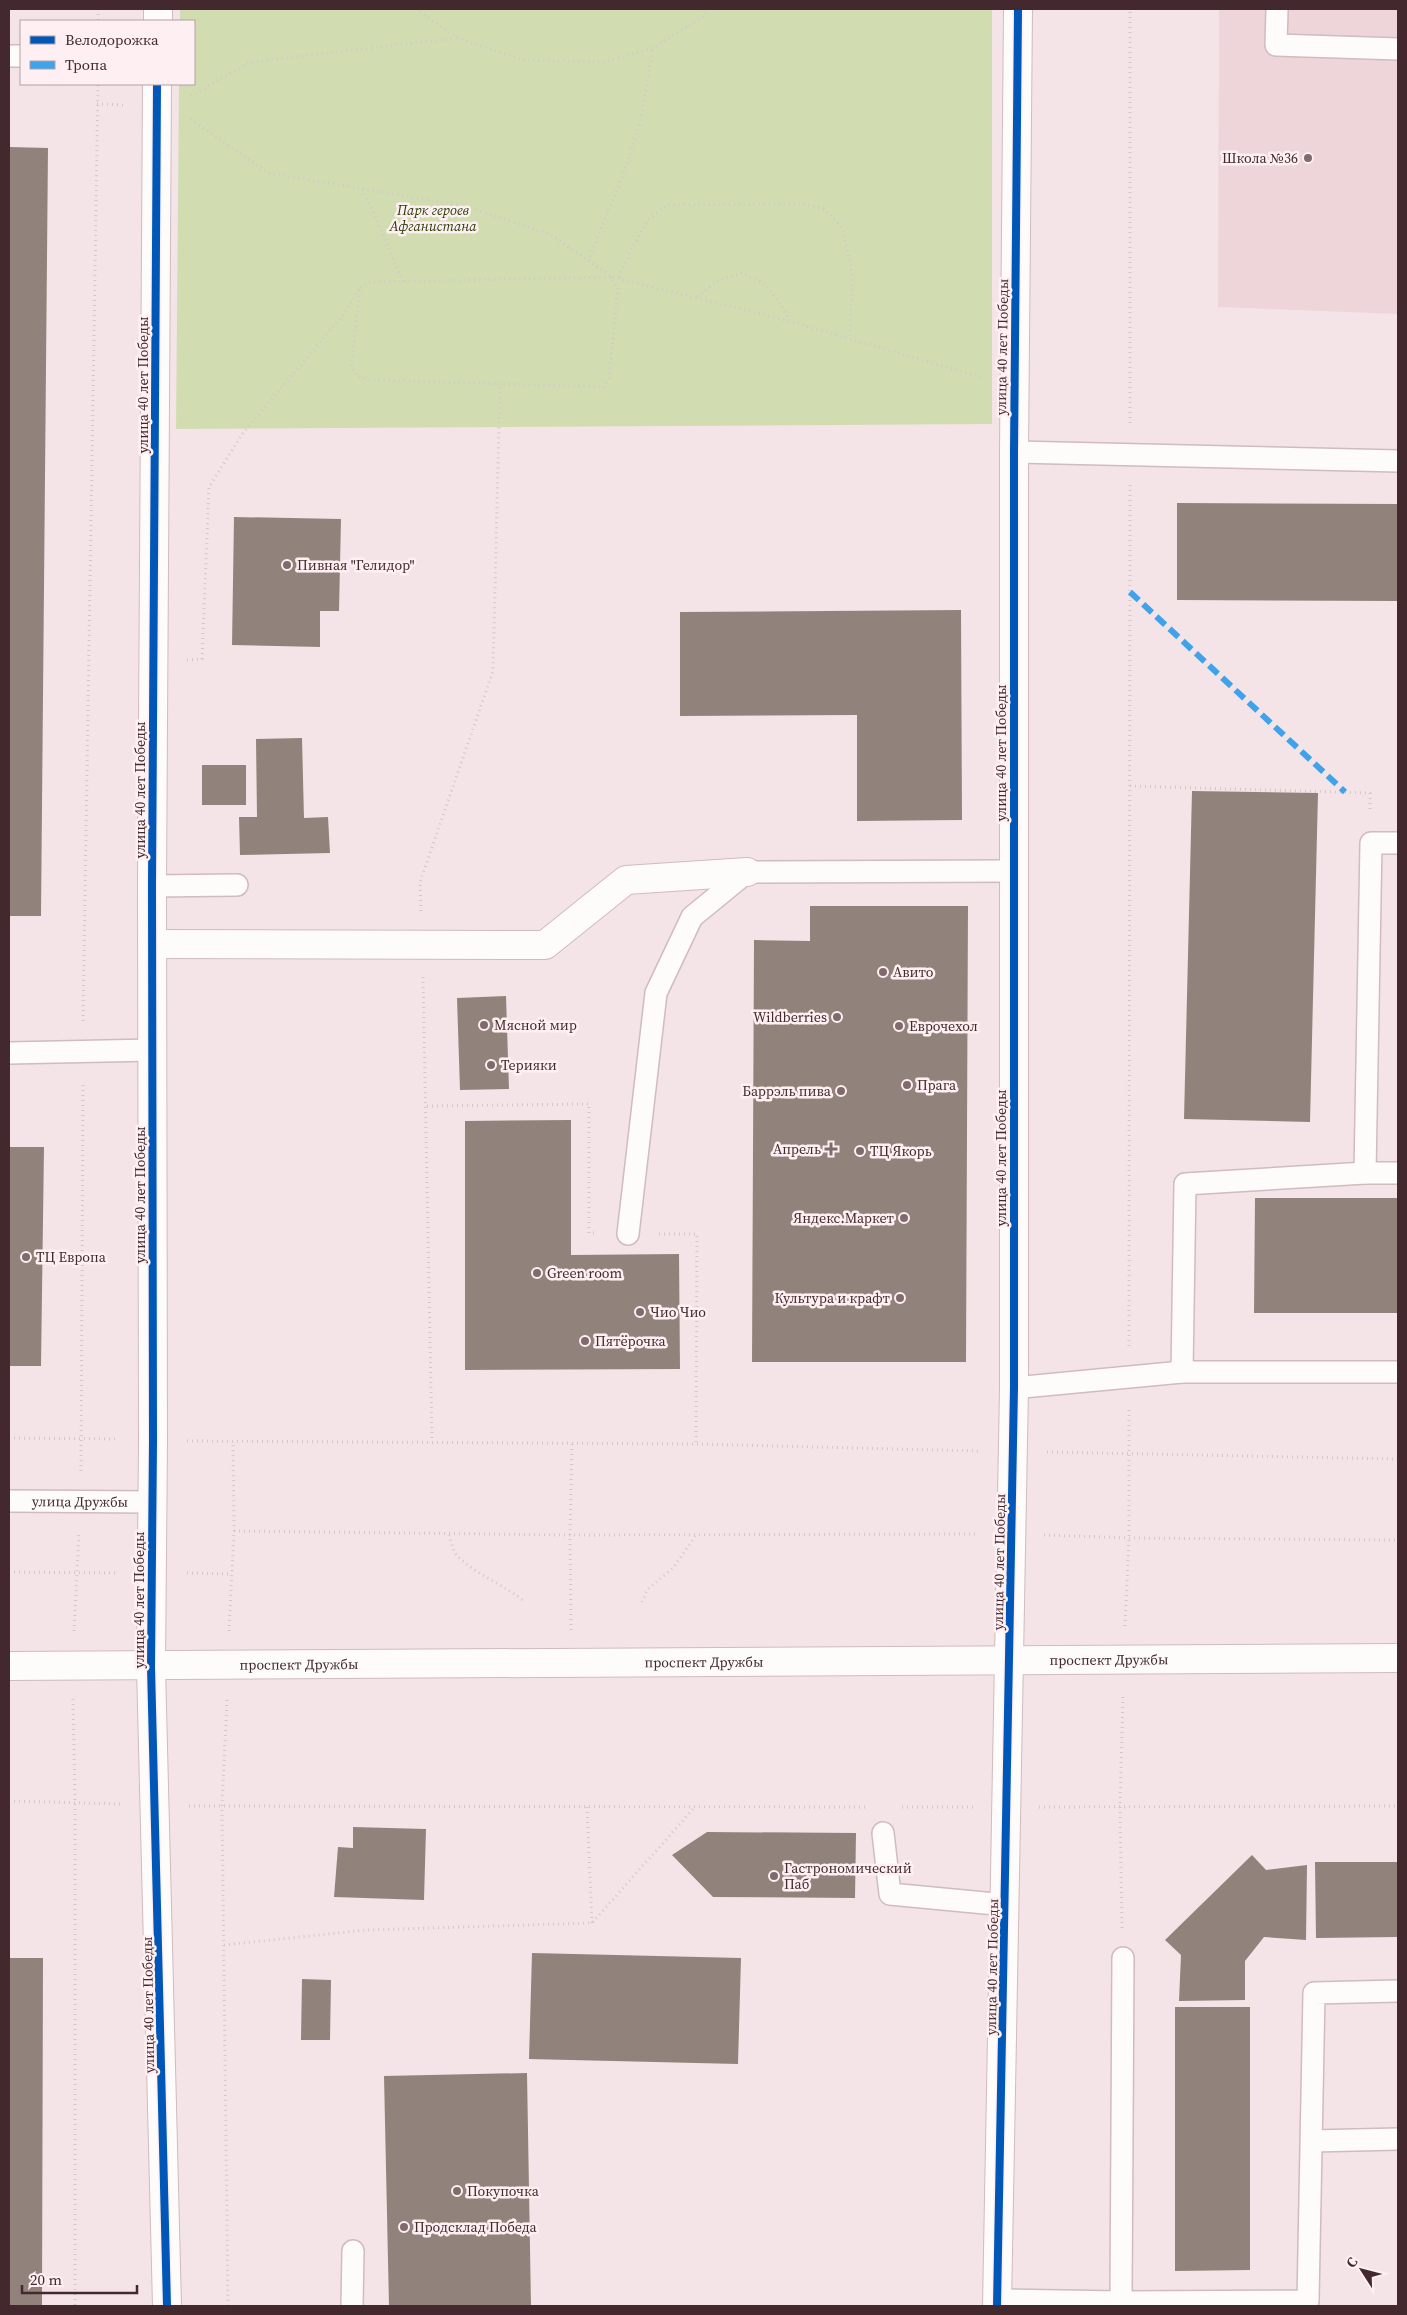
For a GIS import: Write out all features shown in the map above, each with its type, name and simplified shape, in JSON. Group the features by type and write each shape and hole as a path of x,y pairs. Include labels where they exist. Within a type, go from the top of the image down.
{"street":[{"name":"улица 40 лет Победы","path":"998,2303 1014,1388 1014,386 1018,9"},
{"name":"улица 40 лет Победы","path":"163,99 152,886 153,1502 151,1667 156,1806 167,2306"},
{"path":"152,944 545,945 626,880 747,872"},
{"name":"проспект Дружбы","path":"9,1666 151,1667 1398,1658"}],"lane":[{"path":"1277,9 1276,45 1398,49"},
{"path":"1014,452 1398,461"},
{"path":"1365,1173 1371,843 1398,843"},
{"path":"628,1234 656,993 692,917 747,872 1014,871"},
{"path":"152,886 237,885"},
{"path":"9,1052 152,1050"},
{"path":"1182,1372 1185,1184 1365,1173 1398,1173"},
{"path":"1014,1388 1182,1372 1398,1372"},
{"name":"улица Дружбы","path":"9,1501 153,1502"},
{"path":"883,1833 890,1894 1006,1905"},
{"path":"1121,2302 1123,1958"},
{"path":"998,2303 1308,2301 1314,1992 1398,1991"},
{"path":"1312,2141 1398,2139"},
{"path":"352,2306 353,2251"}],"path":[{"path":"416,9 458,38 523,60 604,62 654,48 704,16 709,9"},
{"path":"1123,1958 1120,1806 1129,1538 1130,1378 1130,9"},
{"path":"98,104 163,99 250,62 458,38"},
{"path":"588,261 622,177 641,119 654,48"},
{"path":"75,2306 76,1802 73,1666 76,1572 81,1502 83,1050 98,85"},
{"path":"163,99 268,174 469,208 550,234 612,277"},
{"path":"363,189 403,282"},
{"path":"619,277 630,252 648,220 667,205 806,204 824,209 842,227 852,271 850,339"},
{"path":"698,297 717,281 742,273 757,279 771,289 789,321"},
{"path":"360,288 352,368 357,376 369,380 604,387 609,378 618,288 610,279 612,277"},
{"path":"183,660 202,659 208,488 243,433 343,315 360,288 369,282 619,277 789,321 1014,386"},
{"path":"1130,786 1370,792 1371,843"},
{"path":"9,1438 81,1437 153,1441 572,1443 1398,1459"},
{"path":"228,2306 222,1806 234,1531 233,1441"},
{"path":"571,1602 572,1443"},
{"path":"234,1531 449,1535 1011,1534 1129,1538 1398,1540"},
{"path":"449,1535 456,1553 480,1573 516,1594 525,1602"},
{"path":"642,1602 647,1590 674,1567 696,1535"},
{"path":"9,1572 125,1573"},
{"path":"178,1573 231,1574"},
{"path":"9,1801 156,1806 871,1807"},
{"path":"900,1807 1398,1806"},
{"path":"587,1807 592,1923"},
{"path":"224,1945 366,1930 592,1923 695,1807"}],"shaded area":[{"name":"Школа №36","path":"1219,9 1398,9 1398,314 1218,307"}],"green space":[{"name":"Парк героев Афганистана","path":"180,9 992,9 992,424 176,429 179,85 195,85 195,20 180,20"}],"building":[{"path":"9,147 48,148 41,916 9,916"},
{"path":"1177,503 1398,504 1398,601 1177,600"},
{"name":"Пивная \"Гелидор\"","path":"234,517 341,519 339,611 320,611 320,647 232,645"},
{"path":"961,610 962,820 857,821 857,715 680,716 680,612"},
{"path":"302,738 304,818 328,817 330,853 240,855 239,817 257,817 256,739"},
{"path":"202,765 246,765 246,805 202,805"},
{"path":"1192,791 1318,793 1310,1122 1184,1119"},
{"name":"ТЦ Якорь","path":"810,906 968,906 966,1362 752,1362 754,940 810,941"},
{"path":"506,996 509,1089 460,1090 457,998"},
{"path":"571,1120 571,1255 679,1254 680,1369 465,1370 465,1121"},
{"name":"ТЦ Европа","path":"9,1147 44,1147 41,1366 9,1366"},
{"path":"1255,1198 1398,1198 1398,1313 1254,1313"},
{"path":"353,1827 426,1829 424,1900 334,1897 338,1847 353,1848"},
{"name":"Гастрономический Паб","path":"707,1832 856,1833 855,1898 713,1897 672,1855"},
{"path":"1252,1855 1266,1870 1307,1865 1306,1940 1264,1937 1245,1961 1245,2000 1179,2001 1181,1955 1165,1940"},
{"path":"1315,1862 1398,1862 1398,1937 1316,1938"},
{"path":"532,1953 741,1958 738,2064 529,2059"},
{"path":"9,1958 43,1958 42,2306 9,2306"},
{"path":"302,1979 331,1980 330,2040 301,2040"},
{"path":"1175,2007 1250,2007 1250,2270 1175,2271"},
{"name":"Покупочка","path":"527,2073 531,2306 389,2306 384,2076"}],"marked path":[{"path":"1130,592 1345,792"}],"cycle path":[{"path":"997,2306 1014,1388 1014,452 1018,9"},
{"path":"157,85 152,886 153,1441 151,1667 167,2306"}],"place":[{"name":"Школа №36","path":"1308,158"},
{"name":"Пивная \"Гелидор\"","path":"287,565"},
{"name":"Авито","path":"883,972"},
{"name":"Wildberries","path":"837,1017"},
{"name":"Мясной мир","path":"484,1025"},
{"name":"Еврочехол","path":"899,1026"},
{"name":"Терияки","path":"491,1065"},
{"name":"Прага","path":"907,1085"},
{"name":"Баррэль пива","path":"841,1091"},
{"name":"Апрель","path":"831,1149"},
{"name":"ТЦ Якорь","path":"860,1151"},
{"name":"Яндекс.Маркет","path":"904,1218"},
{"name":"ТЦ Европа","path":"26,1257"},
{"name":"Green room","path":"537,1273"},
{"name":"Культура и крафт","path":"900,1298"},
{"name":"Чио Чио","path":"640,1312"},
{"name":"Пятёрочка","path":"585,1341"},
{"name":"Гастрономический Паб","path":"774,1876"},
{"name":"Покупочка","path":"457,2191"},
{"name":"Продсклад Победа","path":"404,2227"}]}
